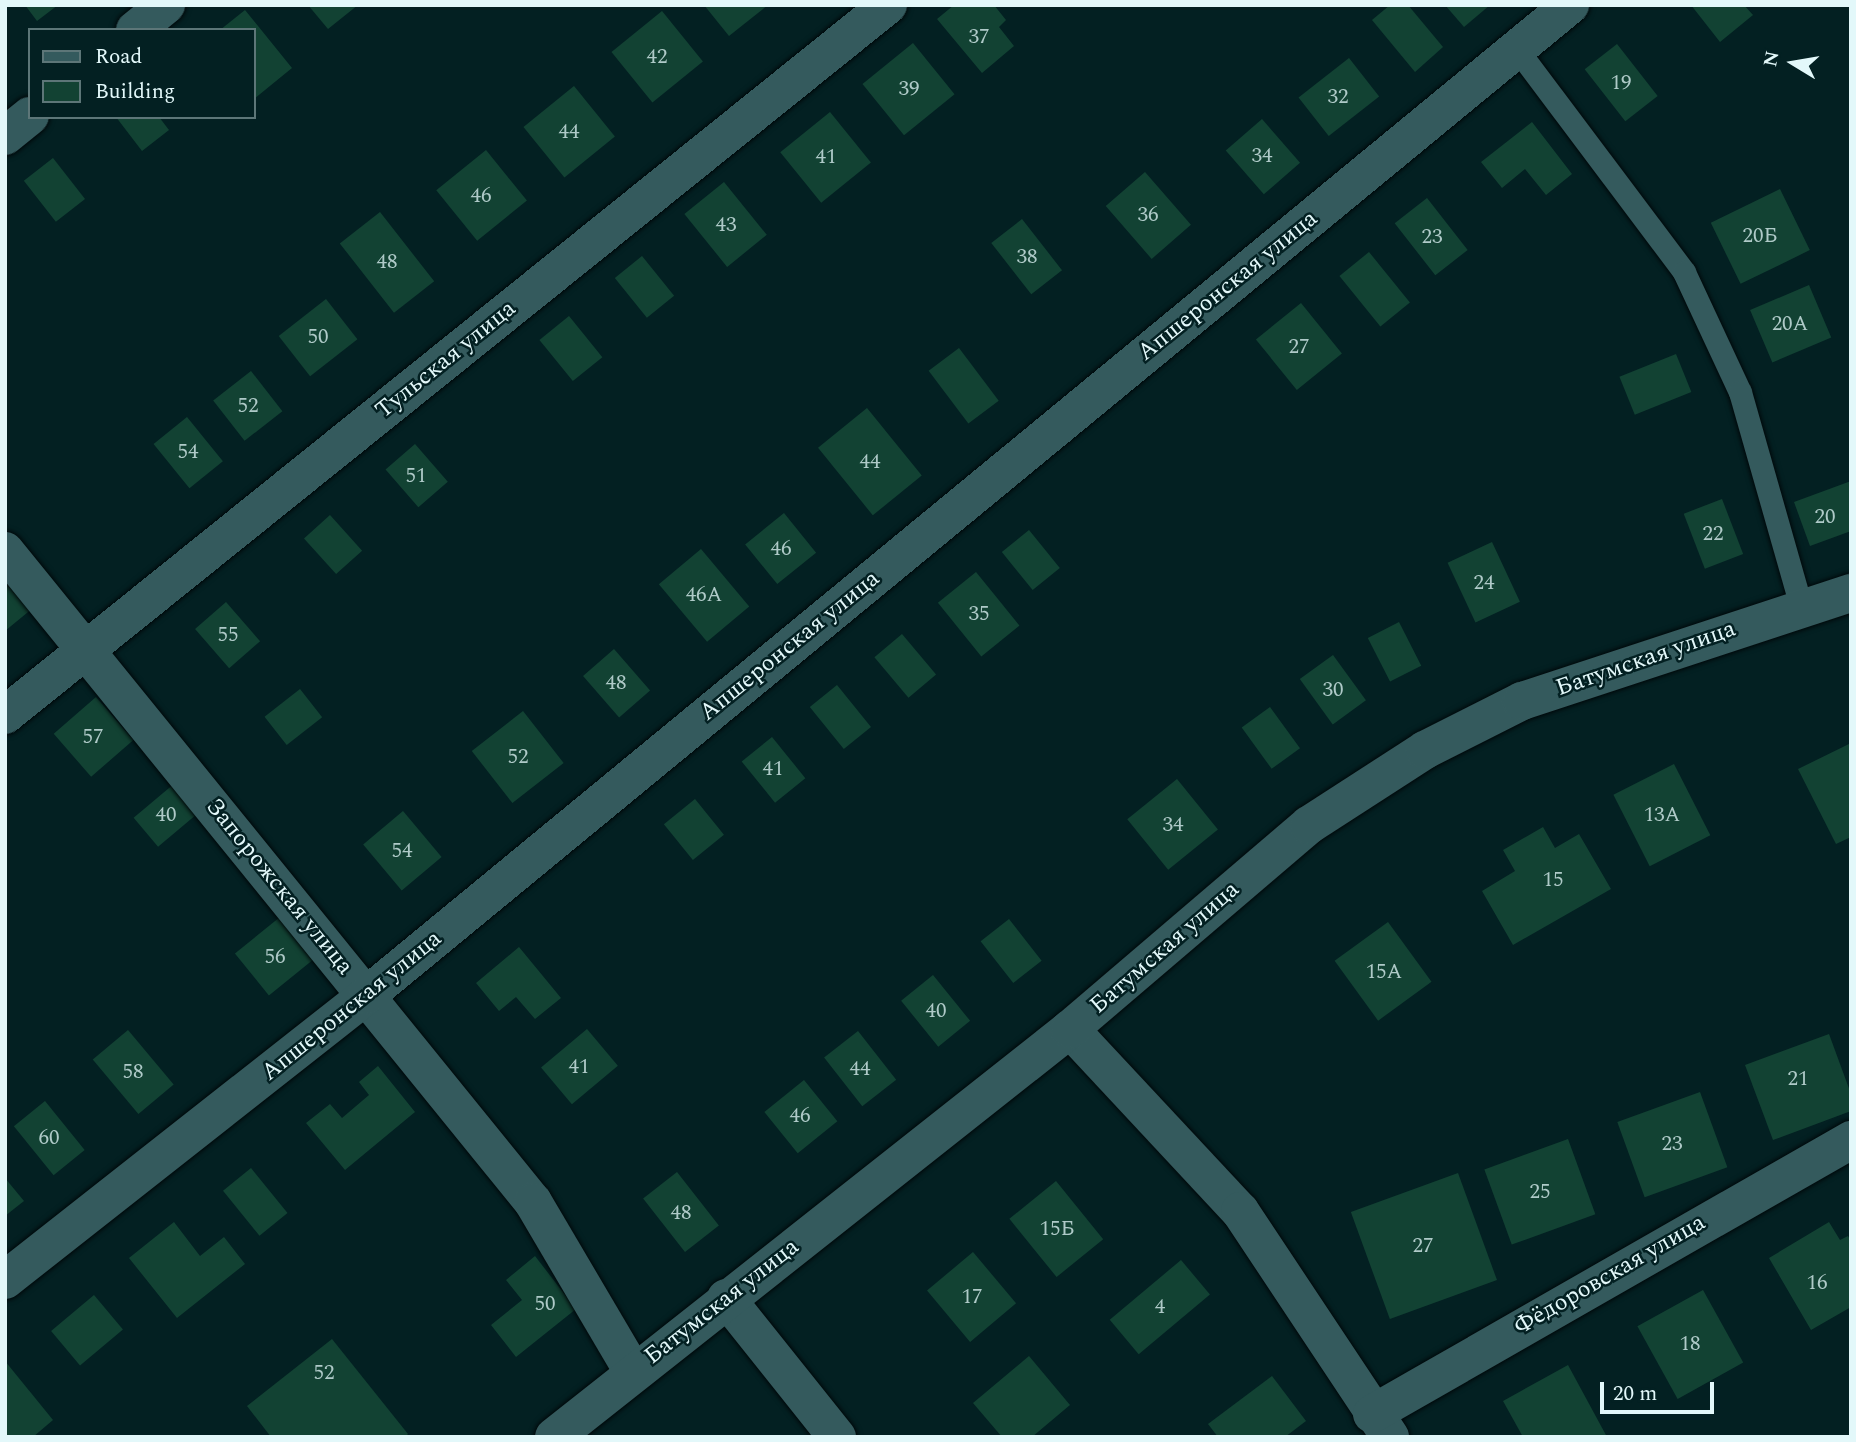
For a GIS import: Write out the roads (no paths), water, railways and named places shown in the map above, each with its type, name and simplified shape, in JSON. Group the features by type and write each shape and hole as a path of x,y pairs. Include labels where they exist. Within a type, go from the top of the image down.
{"street":[{"path":"137,28 166,5"},
{"name":"Тульская улица","path":"5,715 888,5"},
{"name":"Апшеронская улица","path":"5,1280 367,995 1570,5"},
{"path":"5,136 28,118"},
{"name":"Запорожская улица","path":"5,551 533,1202 633,1372"},
{"name":"Батумская улица","path":"554,1437 726,1298 1070,1029 1309,825 1425,750 1522,701 1801,606 1851,593"},
{"path":"1070,1029 1240,1211 1381,1425"},
{"name":"Фёдоровская улица","path":"1381,1425 1851,1140"},
{"path":"726,1298 837,1437"}],"lane":[{"path":"1516,48 1684,272 1740,392 1801,606"}]}
